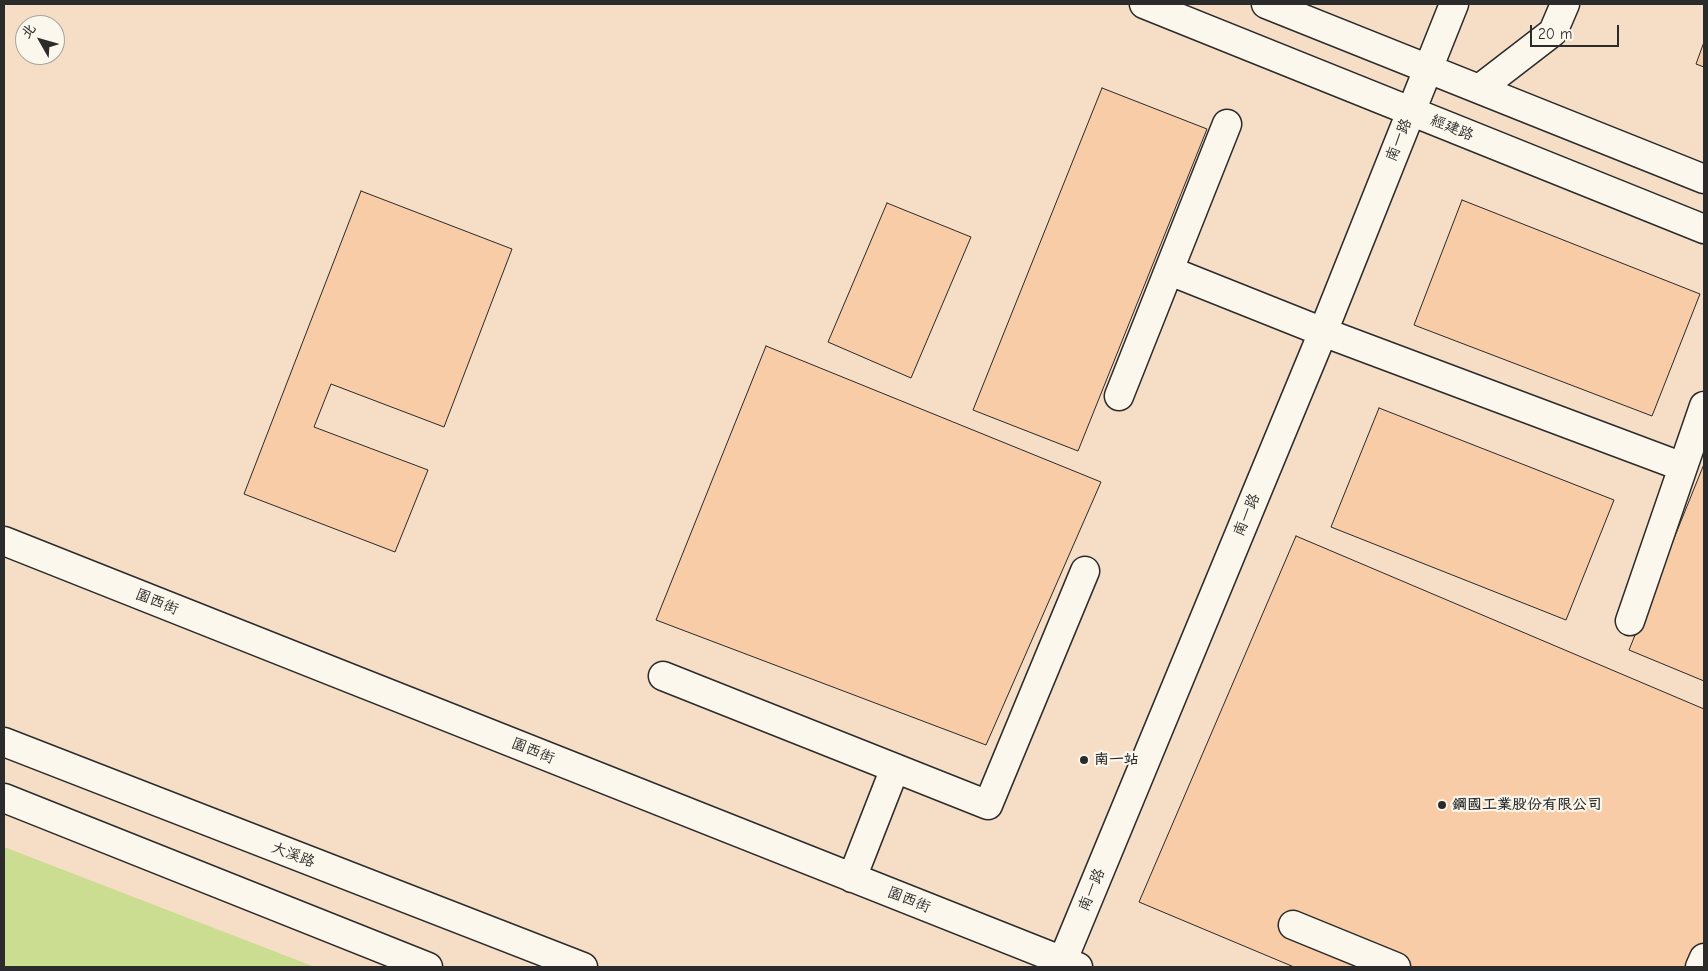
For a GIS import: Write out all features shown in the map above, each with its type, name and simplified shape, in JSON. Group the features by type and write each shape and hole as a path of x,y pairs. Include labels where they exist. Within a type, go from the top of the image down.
{"street":[{"name":"經建路","path":"1144,4 1704,229"},
{"path":"1266,4 1704,179"},
{"name":"南一路","path":"1067,965 1454,4"},
{"path":"1479,89 1553,32 1565,4"},
{"path":"1119,396 1170,271 1226,124"},
{"path":"1170,271 1323,332 1683,467"},
{"path":"1630,621 1704,406"},
{"name":"園西街","path":"4,541 1067,965"},
{"path":"663,676 988,805 1085,571"},
{"name":"大溪路","path":"4,742 583,967"},
{"path":"852,878 895,768"},
{"path":"4,798 392,961 428,967"},
{"path":"1293,924 1396,967"},
{"path":"1700,967 1704,958"}],"shaded area":[{"path":"4,4 1704,4 1704,967 4,967"}],"green space":[{"path":"4,847 315,967 4,967"}],"building":[{"path":"1704,42 1704,67 1696,64"},
{"path":"1102,88 1207,129 1078,451 973,410"},
{"path":"361,191 512,249 444,427 331,384 314,427 428,470 395,552 244,494"},
{"path":"1462,200 1700,294 1652,416 1414,325"},
{"path":"887,203 971,237 911,378 828,342"},
{"path":"766,346 1101,482 986,745 656,620"},
{"path":"1379,408 1614,500 1566,620 1331,527"},
{"path":"1704,464 1704,681 1629,650"},
{"name":"鋼國工業股份有限公司","path":"1296,536 1704,709 1704,967 1294,967 1139,902"}],"place":[{"name":"南一站","path":"1084,760"},
{"name":"鋼國工業股份有限公司","path":"1442,805"}]}
